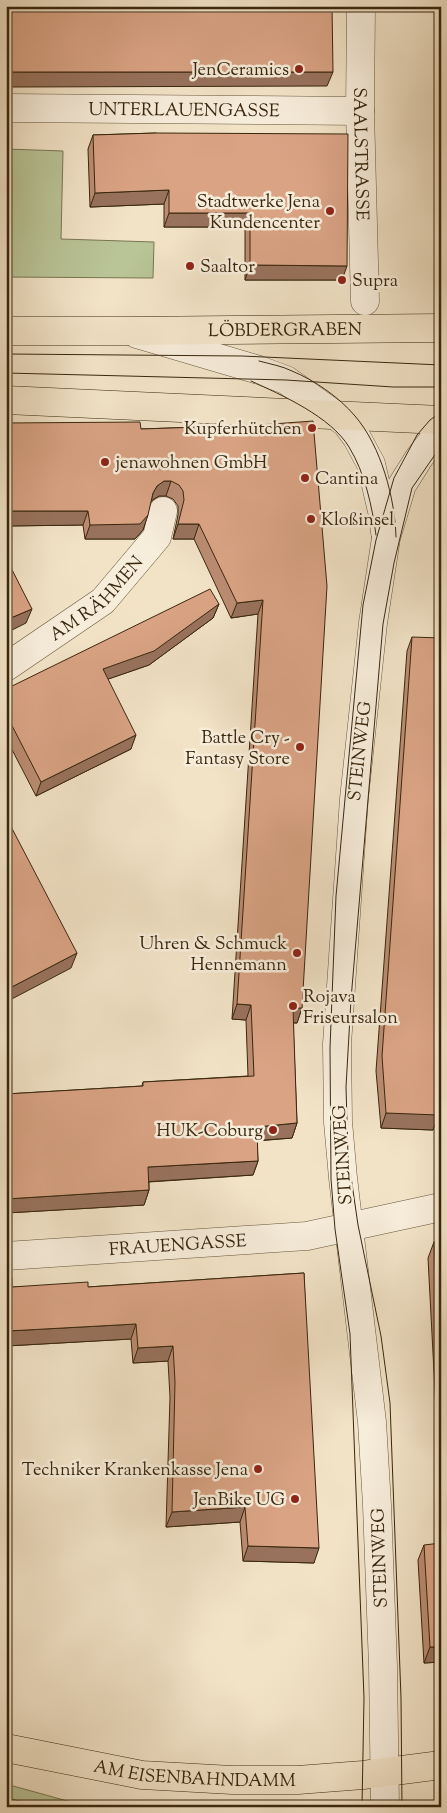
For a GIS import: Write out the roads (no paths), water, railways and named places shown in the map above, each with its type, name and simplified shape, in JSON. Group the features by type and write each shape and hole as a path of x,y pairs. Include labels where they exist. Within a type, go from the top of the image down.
{"main road":[{"name":"LÖBDERGRABEN","path":"6,331 441,328"},
{"path":"6,400 441,420"},
{"name":"AM EISENBAHNDAMM","path":"6,1748 142,1775 232,1780 298,1780 386,1773 441,1765"}],"street":[{"name":"SAALSTRASSE","path":"361,6 360,111 365,301"},
{"name":"UNTERLAUENGASSE","path":"6,108 360,111"},
{"name":"LÖBDERGRABEN","path":"128,331 259,370 286,380 333,415"},
{"name":"STEINWEG","path":"333,415 346,423 357,438 371,464 383,515 386,538"},
{"name":"STEINWEG","path":"386,1807 377,1505 372,1422 348,1226 338,1122 337,1044 354,799 373,623 386,538 402,485 419,458 436,436 441,433"},
{"name":"AM RÄHMEN","path":"6,667 103,601 157,537 163,511"},
{"name":"FRAUENGASSE","path":"6,1256 307,1236 441,1207"}],"tram line":[{"path":"6,354 242,356 441,365"},
{"path":"259,361 284,368 309,379 334,396 355,416 372,442 385,473 393,506 396,537"},
{"path":"6,373 286,380 393,387 441,387"},
{"path":"251,381 305,408 341,436 355,457 364,479 376,535"},
{"path":"362,1807 364,1698 350,1334 335,1229 331,1179 330,1048 336,896 363,605 376,540 394,478 417,435 430,420 441,412"},
{"path":"402,1807 401,1698 390,1403 381,1336 358,1225 348,1156 346,1087 351,999 383,624 394,563 412,488 441,446"}],"place":[{"name":"JenCeramics","path":"299,69"},
{"name":"Stadtwerke Jena Kundencenter","path":"330,211"},
{"name":"Saaltor","path":"190,266"},
{"name":"Supra","path":"342,280"},
{"name":"Kupferhütchen","path":"312,428"},
{"name":"jenawohnen GmbH","path":"105,462"},
{"name":"Cantina","path":"305,478"},
{"name":"Kloßinsel","path":"311,519"},
{"name":"Battle Cry - Fantasy Store","path":"300,747"},
{"name":"Uhren & Schmuck Hennemann","path":"297,953"},
{"name":"Rojava Friseursalon","path":"293,1006"},
{"name":"HUK-Coburg","path":"273,1130"},
{"name":"Techniker Krankenkasse Jena","path":"258,1469"},
{"name":"JenBike UG","path":"295,1499"}]}
